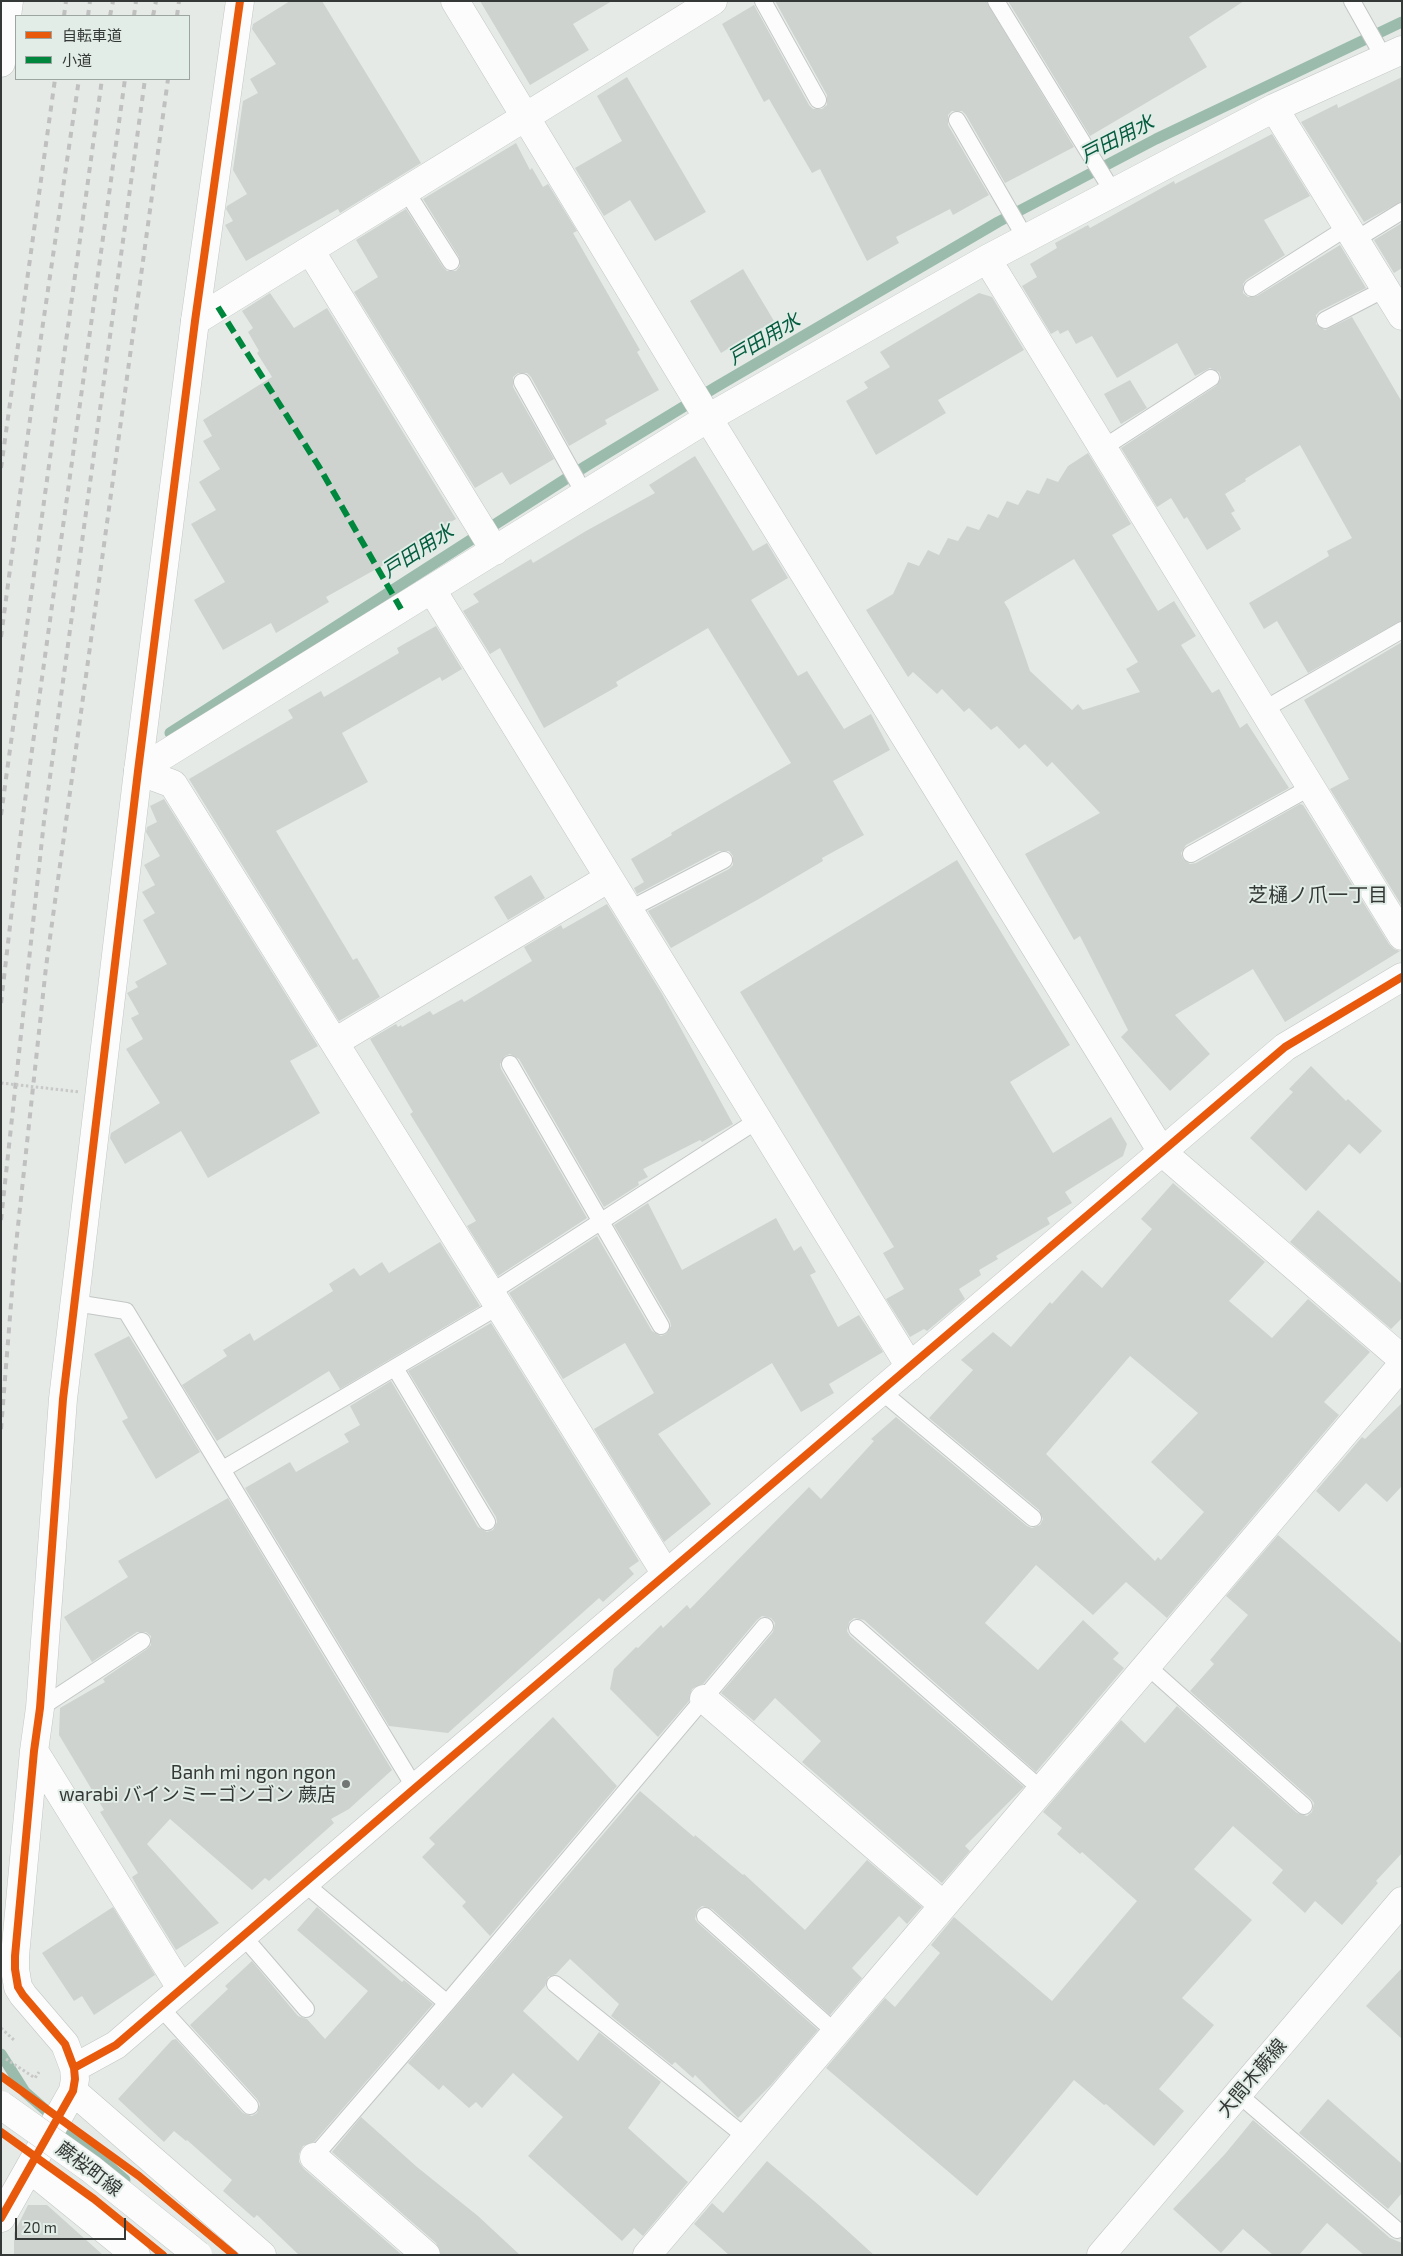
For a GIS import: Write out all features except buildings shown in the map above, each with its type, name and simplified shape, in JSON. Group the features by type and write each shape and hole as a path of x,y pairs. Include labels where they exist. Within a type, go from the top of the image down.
{"street":[{"path":"1,63 10,1"},
{"path":"240,1 195,321 138,772 63,1399 40,1708 34,1752 15,1969 16,1980 23,1995 64,2044 73,2080 262,2255"},
{"path":"455,1 708,418 1162,1152 1402,1359"},
{"path":"195,321 713,1"},
{"path":"138,772 708,418 987,259 1113,192 1274,108 1393,54"},
{"path":"1274,108 1402,316"},
{"path":"310,250 495,551"},
{"path":"987,259 1402,936"},
{"path":"432,590 910,1367"},
{"path":"138,772 173,784 666,1574"},
{"path":"335,1042 609,878"},
{"path":"1,2218 30,2169 73,2080 116,2046 415,1788 1285,1048 1402,977"},
{"path":"647,2255 1402,1365"},
{"path":"704,1699 943,1904"},
{"path":"34,1752 181,1988"},
{"name":"大間木蕨線","path":"1101,2255 1402,1901"},
{"name":"蕨桜町線","path":"1,2105 91,2169 198,2255"},
{"path":"314,2157 426,2255"},
{"path":"30,2169 136,2255"}],"lane":[{"path":"763,1 818,100"},
{"path":"996,1 1113,192"},
{"path":"1352,1 1393,54"},
{"path":"957,120 1026,239"},
{"path":"406,191 451,262"},
{"path":"1252,288 1351,233 1402,210"},
{"path":"1325,320 1385,289"},
{"path":"1103,448 1211,378"},
{"path":"522,382 585,495"},
{"path":"1264,710 1402,630"},
{"path":"1191,854 1311,787"},
{"path":"628,910 724,860"},
{"path":"510,1064 661,1326"},
{"path":"223,1469 395,1368 495,1300 601,1221 758,1120"},
{"path":"75,1303 126,1311 415,1788"},
{"path":"395,1368 487,1522"},
{"path":"881,1391 1033,1518"},
{"path":"314,2157 447,2003 765,1626"},
{"path":"857,1628 1041,1789"},
{"path":"40,1708 142,1640"},
{"path":"1146,1665 1304,1806"},
{"path":"305,1884 447,2003"},
{"path":"705,1916 835,2032"},
{"path":"243,1936 306,2009"},
{"path":"555,1984 746,2137"},
{"path":"160,2007 250,2106"},
{"path":"1238,2094 1397,2230"}],"path":[{"path":"1,1083 80,1092"},
{"path":"1,2028 22,2047"},
{"path":"6,2059 35,2078 42,2067"}],"waterway":[{"name":"戸田用水","path":"170,733 586,466 716,387 998,222 1156,139 1402,22"},
{"path":"1,2054 25,2092 125,2180"}],"railway":[{"path":"64,15 66,1"},
{"path":"88,15 90,1"},
{"path":"110,15 113,1"},
{"path":"134,15 136,1"},
{"path":"153,15 156,1"},
{"path":"177,15 179,1"},
{"path":"1,468 55,80"},
{"path":"1,637 40,344 79,80"},
{"path":"1,815 102,80"},
{"path":"1,1003 23,815 125,80"},
{"path":"1,1220 44,821 145,80"},
{"path":"1,1429 15,1254 46,967 168,80"}],"marked path":[{"path":"218,307 318,465 401,609"}],"cycle path":[{"path":"1,2218 73,2091 75,2079 74,2068 65,2044 18,1987 15,1956 34,1751 40,1708 63,1399 138,771 195,321 240,1"},
{"path":"74,2068 116,2045 1285,1047 1402,977"},
{"path":"1,2076 139,2176 234,2255"},
{"path":"1,2132 94,2199 163,2255"}],"place":[{"name":"Banh mi ngon ngon warabi バインミーゴンゴン 蕨店","path":"346,1784"}],"district":[{"name":"芝樋ノ爪一丁目","path":"1318,895"}]}
